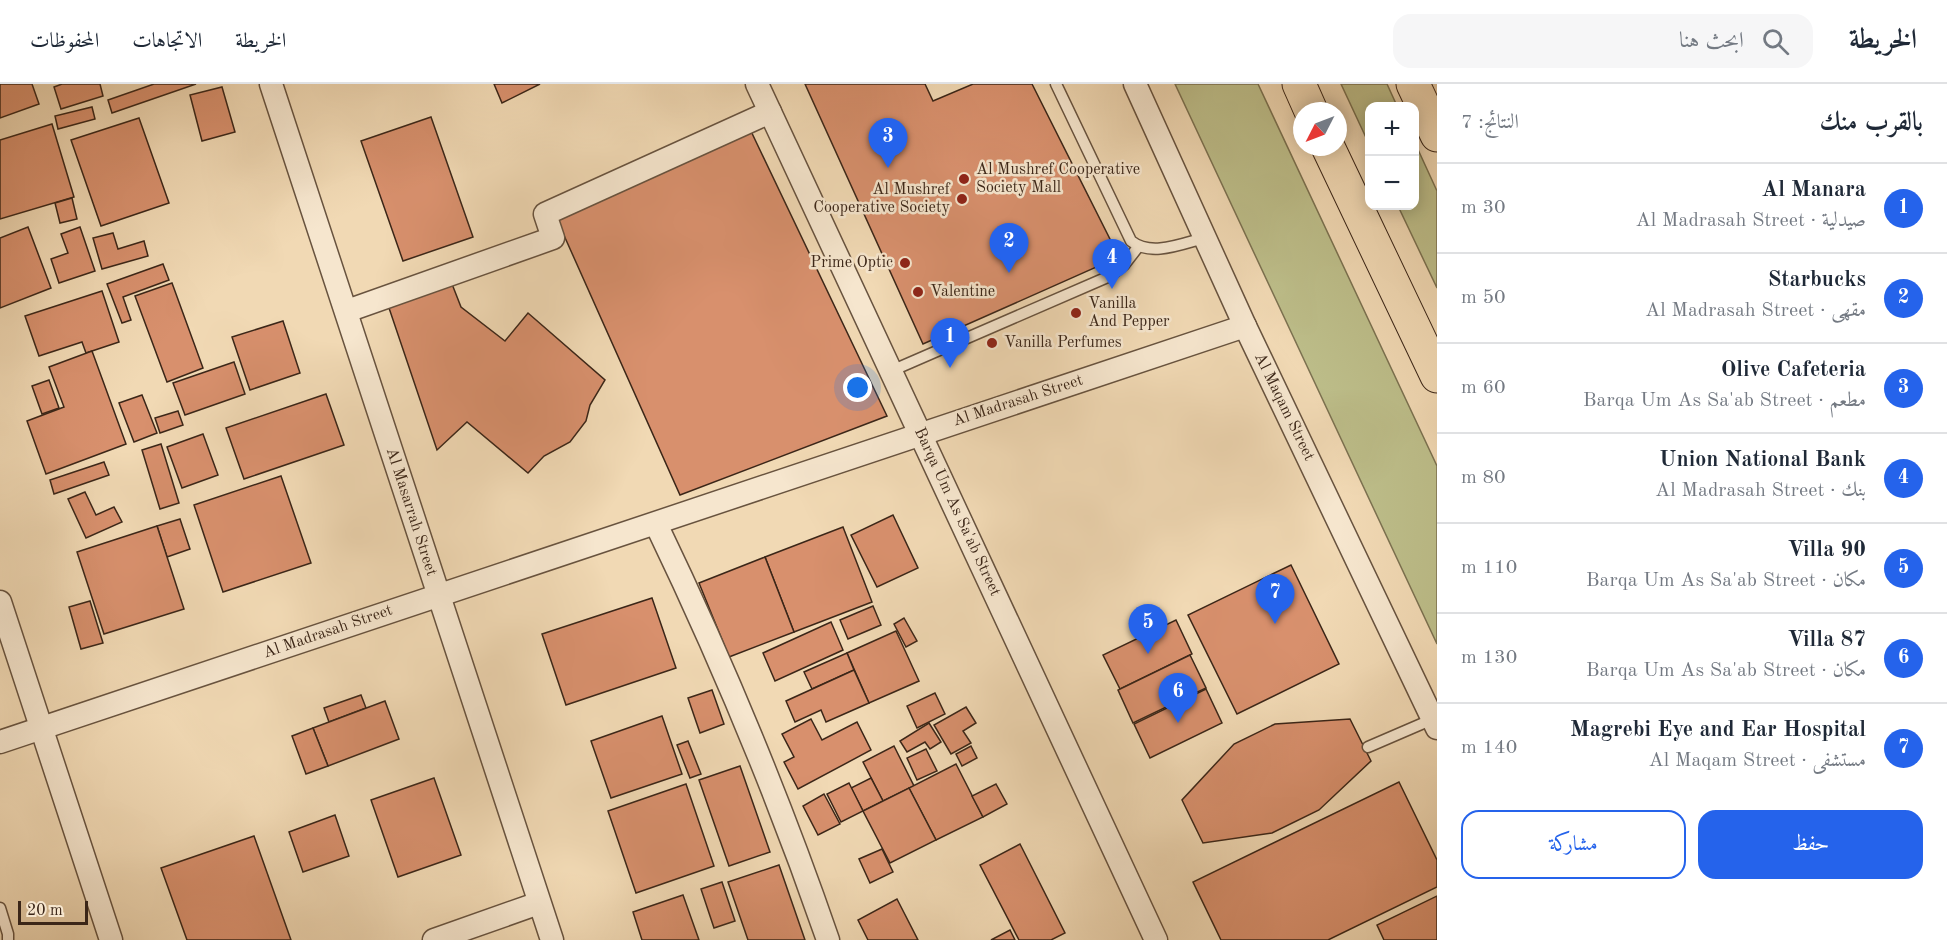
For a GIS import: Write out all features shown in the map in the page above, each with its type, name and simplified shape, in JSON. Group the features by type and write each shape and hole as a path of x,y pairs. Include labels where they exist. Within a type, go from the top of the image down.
{"highway":[{"path":"1299,84 1307,102"},
{"path":"1413,84 1437,135"},
{"path":"1332,156 1437,376"}],"street":[{"name":"Al Masarrah Street","path":"271,84 552,940"},
{"name":"Barqa Um As Sa'ab Street","path":"757,84 1156,940"},
{"name":"Al Maqam Street","path":"1135,84 1245,326 1435,724"},
{"path":"346,311 553,238 545,214 770,112"},
{"name":"Al Madrasah Street","path":"0,742 1245,326"},
{"path":"656,524 699,613 799,854 828,940"},
{"path":"0,602 111,940"},
{"path":"434,940 539,903"}],"lane":[{"path":"1056,84 1124,231 1131,241 1138,247 1151,250 1204,238"},
{"path":"891,371 1110,276 1124,265 1138,247"},
{"path":"1368,747 1435,724"},
{"path":"0,908 8,940"}],"green space":[{"path":"1175,84 1258,84 1437,466 1437,644"},
{"path":"1341,84 1387,84 1395,102 1365,102 1365,135"},
{"path":"1419,152 1437,191 1437,288 1400,210 1419,210"}],"building":[{"path":"0,84 32,84 39,104 0,118"},
{"path":"62,84 100,84 103,96 61,109 54,87"},
{"path":"154,84 196,84 112,113 108,100"},
{"path":"494,84 540,84 502,103"},
{"name":"Al Mushref Cooperative Society Mall","path":"805,84 925,84 933,101 973,84 1032,84 1119,257 923,344"},
{"path":"222,87 235,132 202,141 190,95"},
{"path":"92,107 95,119 58,129 55,116"},
{"path":"431,117 473,237 403,261 361,141"},
{"path":"139,118 169,203 101,226 71,140"},
{"path":"52,124 74,197 0,219 0,140"},
{"path":"749,127 887,416 680,495 554,213"},
{"path":"72,198 77,219 60,223 55,203"},
{"path":"28,227 51,288 0,308 0,238"},
{"path":"80,227 95,271 59,283 51,259 68,253 61,234"},
{"path":"113,233 118,249 144,241 148,256 102,269 93,238"},
{"path":"163,264 169,280 123,297 131,320 122,323 107,284"},
{"path":"172,283 203,368 167,382 135,296"},
{"path":"452,284 461,307 505,341 528,313 605,380 590,405 586,421 570,442 544,456 528,473 467,422 437,450 388,305"},
{"path":"102,291 119,342 86,353 82,342 39,356 25,316"},
{"path":"283,321 300,373 250,390 232,337"},
{"path":"92,351 126,444 46,474 27,421 64,407 49,367"},
{"path":"234,362 245,394 185,415 173,383"},
{"path":"49,380 59,408 42,414 32,386"},
{"path":"326,394 344,445 244,479 226,428"},
{"path":"142,395 157,433 134,442 119,403"},
{"path":"178,411 183,425 160,433 155,418"},
{"path":"203,434 218,475 182,488 167,447"},
{"path":"161,444 179,503 160,509 142,450"},
{"path":"104,462 109,475 54,494 50,480"},
{"path":"281,476 311,563 223,592 194,505"},
{"path":"85,492 96,515 114,507 122,522 86,538 68,499"},
{"path":"893,515 918,568 877,587 851,535"},
{"path":"180,519 190,549 167,557 157,526"},
{"path":"157,526 184,609 104,634 77,552"},
{"path":"843,527 872,602 794,632 765,557"},
{"path":"765,557 794,632 729,657 699,583"},
{"path":"1291,565 1339,664 1237,714 1188,615"},
{"path":"652,598 676,668 566,705 542,634"},
{"path":"90,601 103,643 81,649 69,607"},
{"path":"873,606 881,625 848,639 840,620"},
{"path":"904,618 917,641 906,647 894,624"},
{"path":"1176,620 1192,654 1120,689 1103,655"},
{"path":"831,622 843,650 775,681 763,653"},
{"path":"896,631 919,681 869,703 847,653"},
{"path":"847,653 854,670 812,689 804,672"},
{"path":"1190,655 1206,688 1133,723 1118,690"},
{"path":"854,670 869,703 826,722 821,710 795,722 786,701"},
{"path":"1206,689 1222,723 1150,758 1134,724"},
{"path":"712,690 724,724 700,733 688,698"},
{"path":"935,693 945,714 917,728 907,706"},
{"path":"361,695 366,708 329,722 324,708"},
{"path":"385,701 399,739 328,766 313,728"},
{"path":"966,707 976,723 963,731 971,743 951,754 934,725"},
{"path":"662,716 682,774 611,798 591,741"},
{"path":"811,719 822,740 857,722 871,750 798,789 784,762 794,757 782,734"},
{"path":"1350,719 1371,761 1319,810 1272,833 1203,843 1182,800 1234,744 1275,724"},
{"path":"929,723 941,742 930,749 925,742 907,752 900,741"},
{"path":"313,728 328,766 306,774 292,736"},
{"path":"688,741 701,774 690,778 677,745"},
{"path":"894,746 914,786 883,801 863,762"},
{"path":"971,746 977,758 962,766 956,754"},
{"path":"926,749 937,771 917,780 907,758"},
{"path":"956,764 983,817 936,840 909,788"},
{"path":"740,766 770,852 729,866 699,780"},
{"path":"434,778 461,855 398,877 371,800"},
{"path":"871,778 883,801 863,811 851,788"},
{"path":"1399,782 1437,860 1437,887 1328,940 1221,940 1193,882"},
{"path":"849,783 863,811 841,822 827,794"},
{"path":"686,784 714,866 636,893 608,811"},
{"path":"996,784 1007,804 983,817 972,796"},
{"path":"909,788 936,840 890,863 863,811"},
{"path":"824,794 840,824 818,835 803,806"},
{"path":"335,815 349,856 303,872 289,832"},
{"path":"254,836 291,940 187,940 161,868"},
{"path":"1020,844 1065,933 1051,940 1019,940 980,865"},
{"path":"882,849 893,872 870,883 859,859"},
{"path":"779,865 805,940 748,940 728,882"},
{"path":"722,882 735,921 714,928 701,889"},
{"path":"683,895 699,940 642,940 633,912"},
{"path":"1437,896 1437,940 1384,940 1377,925"},
{"path":"897,899 918,940 868,940 858,920"},
{"path":"1010,930 1015,940 991,940"}],"place":[{"name":"Olive Cafeteria","path":"888,168"},
{"name":"Al Mushref Cooperative Society Mall","path":"964,179"},
{"name":"Al Mushref Cooperative Society","path":"962,199"},
{"name":"Prime Optic","path":"905,263"},
{"name":"Starbucks","path":"1009,273"},
{"name":"Union National Bank","path":"1112,289"},
{"name":"Valentine","path":"918,292"},
{"name":"Vanilla And Pepper","path":"1076,313"},
{"name":"Vanilla Perfumes","path":"992,343"},
{"name":"Al Manara","path":"950,368"},
{"name":"Magrebi Eye and Ear Hospital","path":"1275,624"},
{"name":"Villa 90","path":"1148,654"},
{"name":"Villa 87","path":"1178,723"}]}
